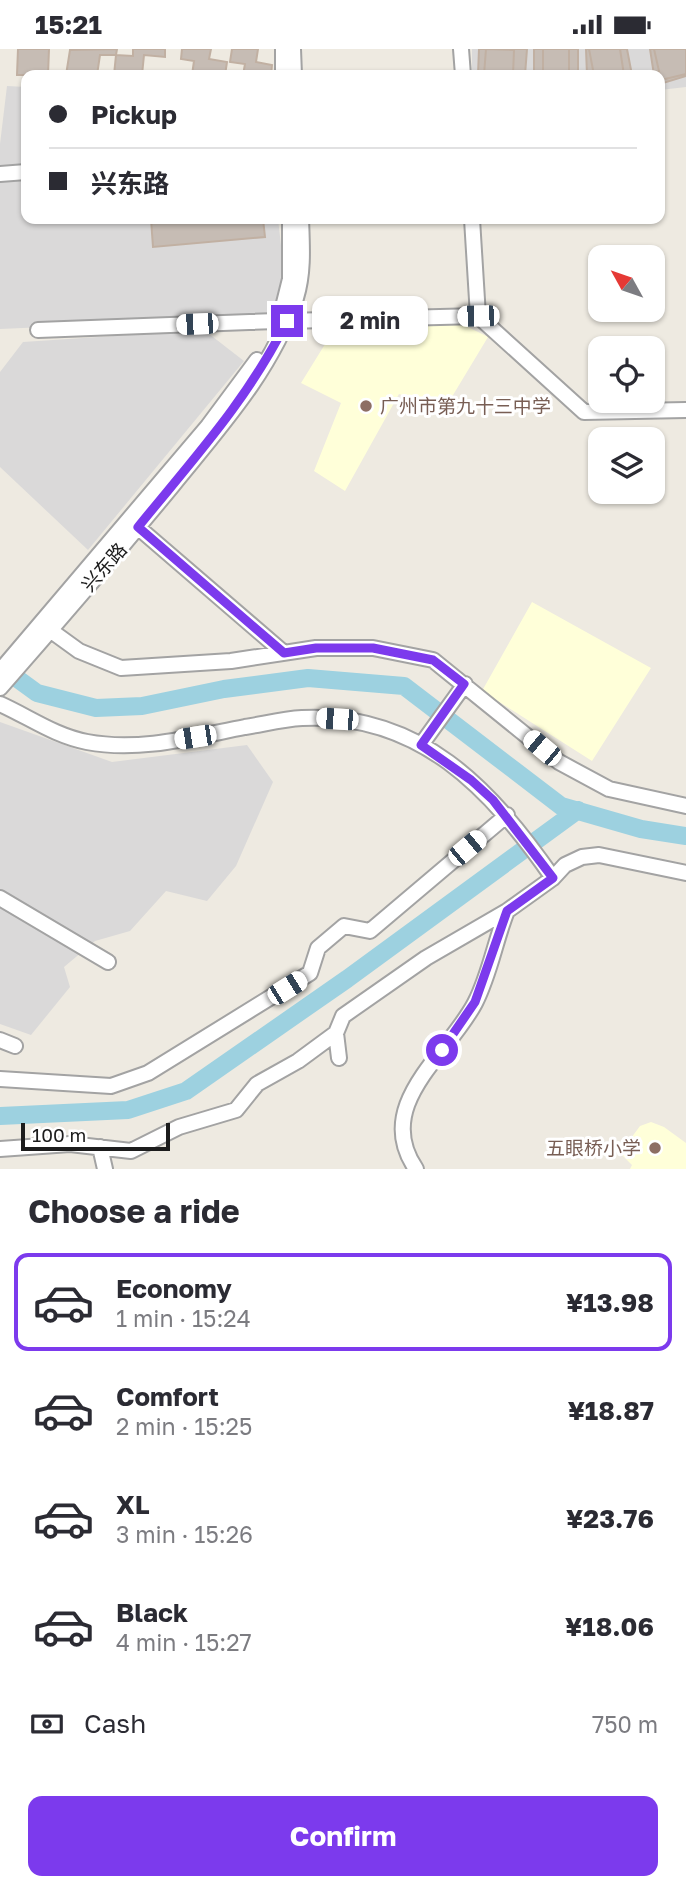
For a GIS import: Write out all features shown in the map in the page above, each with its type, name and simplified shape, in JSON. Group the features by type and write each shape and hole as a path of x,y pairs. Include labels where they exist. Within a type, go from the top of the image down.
{"street":[{"path":"283,49 283,70"},
{"path":"293,49 294,70"},
{"path":"461,49 463,70"},
{"path":"0,174 21,172"},
{"name":"兴东路","path":"282,321 290,279 290,224"},
{"name":"兴东路","path":"0,671 50,630 251,369 282,321 301,276 301,224"},
{"path":"472,224 478,316"},
{"path":"38,330 478,316 584,412 686,410"},
{"path":"134,523 284,653"},
{"name":"兴东路","path":"0,688 21,655 134,523"},
{"path":"50,630 79,651 121,668 231,661 316,648 373,648 433,660 559,762 609,789 686,806"},
{"path":"421,745 464,684"},
{"path":"0,704 60,734 107,744 152,744 283,720 315,718 372,725 402,734 471,780 506,815 553,878"},
{"path":"0,1079 111,1086 148,1073 310,973 318,948 344,926 370,931 506,815"},
{"path":"0,1149 70,1144 131,1151 179,1127 236,1110 257,1084 298,1061 335,1033 344,1016 457,939 507,911 553,878 565,865 592,855 686,873"},
{"path":"0,898 108,962"},
{"path":"416,1169 403,1134 404,1109 415,1087 475,1002 507,911"},
{"path":"335,1033 339,1058"},
{"path":"0,1040 15,1046"},
{"path":"100,1147 106,1167"}],"shaded area":[{"path":"472,49 686,49 686,87 665,89 665,70 472,70"},
{"path":"7,86 21,87 21,224 279,224 285,280 283,296 273,317 0,329 0,144"},
{"name":"广州市第九十三中学","path":"458,322 488,337 444,410 399,394 345,491 314,471 341,403 301,383 335,328"},
{"path":"204,330 244,361 88,550 0,467 0,372 23,342"},
{"path":"532,602 651,668 592,761 482,691"},
{"path":"0,722 112,762 247,745 273,782 236,866 207,901 166,891 130,931 95,941 64,967 70,987 31,1035 0,1024"},
{"name":"五眼桥小学","path":"651,1122 664,1127 686,1143 686,1169 630,1169 632,1165 620,1153 640,1126"}],"building":[{"path":"18,49 49,49 48,70 21,70 21,75 17,75"},
{"path":"117,49 116,55 100,55 98,70 67,70 70,50"},
{"path":"133,49 165,49 165,57 144,55 142,70 114,70 116,55 133,56"},
{"path":"182,49 211,49 209,59 227,62 226,70 193,70 194,61 181,59"},
{"path":"232,49 258,49 256,62 272,65 272,70 244,70 245,64 230,62"},
{"path":"479,49 527,49 525,70 478,70"},
{"path":"486,49 514,50 513,70 484,70"},
{"path":"534,49 578,49 578,70 534,70"},
{"path":"543,49 569,49 569,70 543,70"},
{"path":"586,49 627,49 631,70 587,70"},
{"path":"589,49 620,49 623,70 593,70"},
{"path":"650,49 686,49 686,76 665,82 665,70 653,70"},
{"path":"654,49 686,49 686,74 665,79 665,70 659,70"},
{"path":"151,224 264,224 265,237 153,247"}],"waterway":[{"path":"0,666 37,693 96,708 142,706 224,689 308,678 404,686 561,806 641,829 686,836"},
{"path":"0,1116 128,1110 186,1091 347,979 578,810"}],"place":[{"name":"广州市第九十三中学","path":"366,406"},
{"name":"五眼桥小学","path":"655,1148"}],"route":[{"path":"287,321 248,390 215,435 138,527 284,653 316,648 373,648 433,660 464,684 421,745 471,780 493,800 553,878 507,911 475,1002 442,1050"}]}
